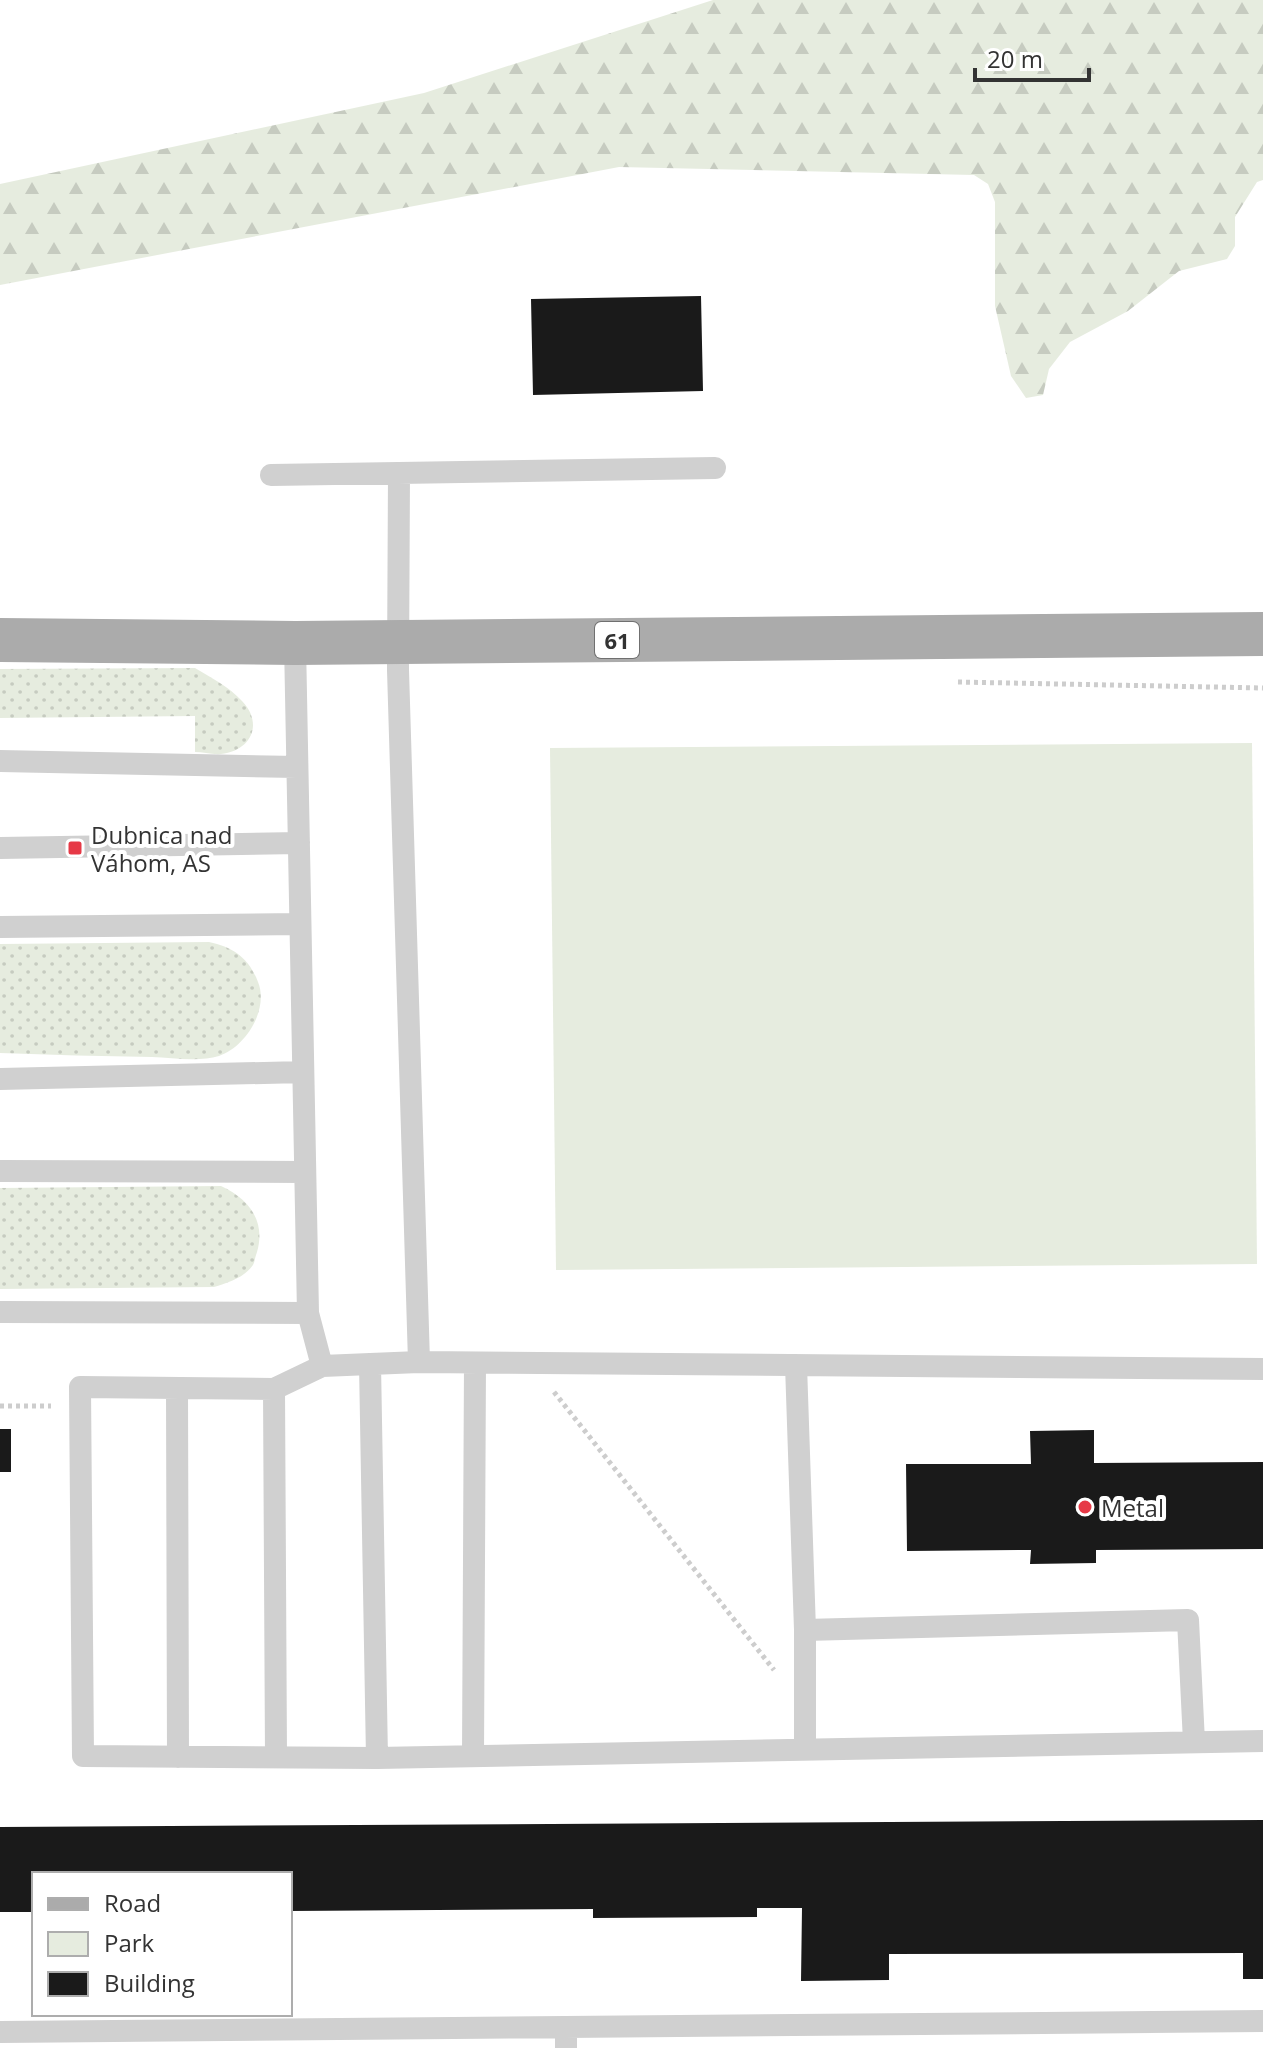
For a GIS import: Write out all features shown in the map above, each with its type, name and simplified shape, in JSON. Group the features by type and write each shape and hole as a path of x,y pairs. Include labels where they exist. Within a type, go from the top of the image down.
{"main road":[{"name":"61","path":"0,640 295,643 1263,634"}],"lane":[{"path":"271,475 715,468"},
{"path":"399,473 397,641 419,1362"},
{"path":"295,643 308,1313 322,1366"},
{"path":"0,761 297,767"},
{"path":"0,848 299,843"},
{"path":"0,927 300,924"},
{"path":"0,1079 303,1072"},
{"path":"0,1171 305,1172"},
{"path":"0,1312 308,1313"},
{"path":"1263,1369 419,1362 322,1366 274,1389 80,1387 83,1756 377,1758 1263,1741"},
{"path":"473,1756 475,1363"},
{"path":"370,1364 377,1758"},
{"path":"796,1365 805,1630 805,1749"},
{"path":"177,1388 178,1757"},
{"path":"274,1389 276,1757"},
{"path":"805,1630 1188,1620 1194,1742"},
{"path":"0,2032 566,2037 1263,2021"}],"path":[{"path":"531,1363 805,1708"},
{"path":"0,1406 80,1406"}],"green space":[{"path":"713,0 1263,0 1263,180 1257,182 1235,217 1235,246 1227,259 1179,271 1128,311 1070,342 1049,369 1043,395 1026,398 1011,376 995,306 995,202 988,184 974,175 619,167 0,285 0,184 424,93"},
{"path":"195,668 232,691 249,710 253,727 247,742 240,748 221,754 195,752 195,716 0,718 0,669"},
{"path":"1252,743 1257,1264 556,1270 550,748"},
{"path":"209,942 226,947 245,960 261,993 253,1026 229,1051 212,1058 195,1059 0,1053 0,944"},
{"path":"221,1186 247,1204 259,1230 253,1265 235,1279 214,1287 0,1289 0,1188"}],"building":[{"path":"701,296 703,391 533,395 531,299"},
{"path":"0,1429 11,1429 11,1472 0,1472"},
{"name":"Metal","path":"1094,1430 1094,1463 1263,1462 1263,1549 1096,1550 1096,1563 1030,1564 1031,1550 907,1551 906,1464 1031,1464 1030,1431"},
{"path":"1263,1820 1263,1979 1243,1979 1243,1953 889,1954 889,1980 801,1981 802,1908 757,1908 757,1917 593,1918 593,1909 292,1911 292,1872 32,1872 32,1912 0,1912 0,1827"}],"place":[{"name":"Dubnica nad Váhom, AS","path":"75,848"},
{"name":"Metal","path":"1085,1507"}]}
